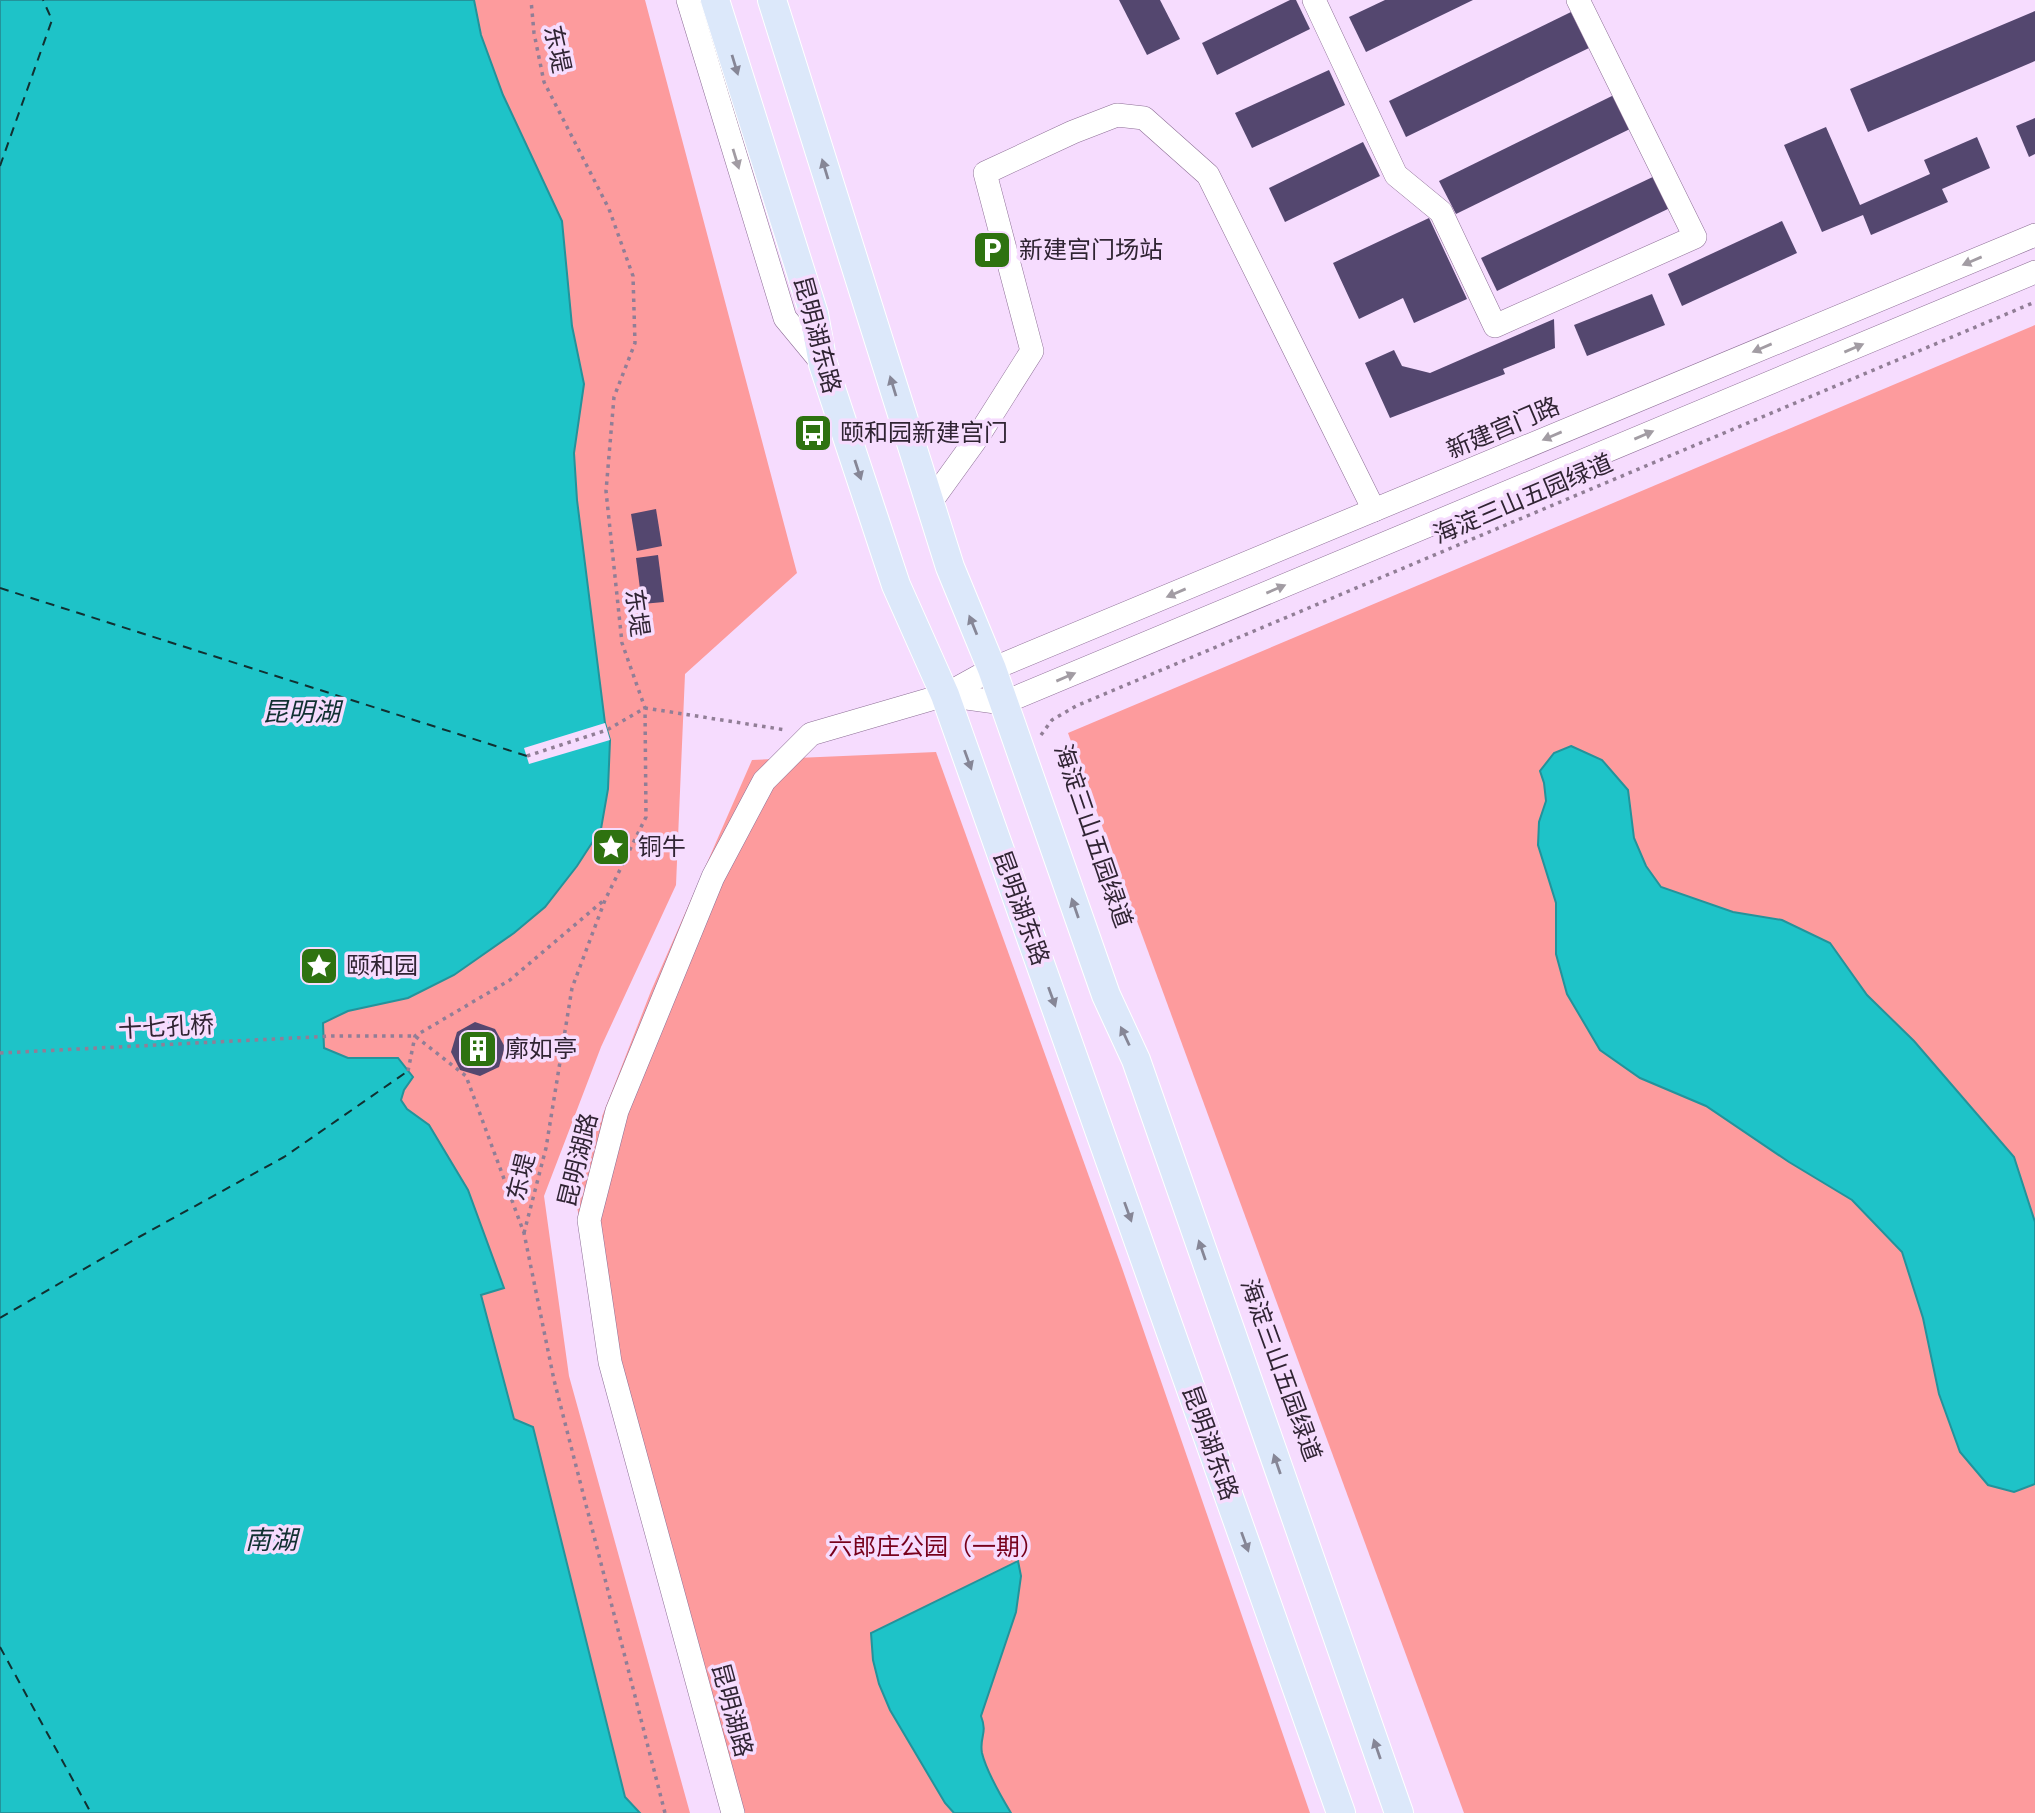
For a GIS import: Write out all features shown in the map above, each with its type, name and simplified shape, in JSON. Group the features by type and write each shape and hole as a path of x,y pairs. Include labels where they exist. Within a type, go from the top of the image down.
{"main road":[{"name":"昆明湖东路","path":"715,0 814,314 823,364 896,586 945,695 1341,1813"},
{"name":"昆明湖东路","path":"772,0 950,567 992,669 1106,995 1136,1060 1399,1813"}],"street":[{"path":"688,0 785,318 823,364"},
{"path":"1314,0 1396,175 1441,212 1495,326 1695,237 1578,0"},
{"path":"930,503 977,438 1032,351 985,173 1073,132 1117,115 1144,118 1208,175 1374,510"},
{"name":"新建宫门路","path":"945,695 992,669 2035,235"},
{"path":"945,695 1003,704 2035,272"},
{"name":"昆明湖路","path":"733,1813 610,1362 589,1220 617,1111 713,877 764,781 811,734 945,695"}],"path":[{"name":"东堤","path":"524,1233 546,1148 572,988 605,900 646,817 645,708 622,643 606,491 614,397 635,343 633,276 609,209 544,82 534,33 531,0"},
{"name":"海淀三山五园绿道","path":"1041,736 1052,720 1076,706 2035,302"},
{"path":"527,756 607,730 645,708 811,734"},
{"path":"408,1071 415,1036 510,980 605,900"},
{"name":"十七孔桥","path":"0,1053 333,1036 415,1036"},
{"path":"415,1036 466,1076 524,1233 554,1380 665,1813"}],"green space":[{"name":"颐和园","path":"0,0 645,0 797,573 685,674 676,885 601,1047 544,1196 569,1376 690,1813 0,1813"},
{"path":"2035,325 2035,1813 1464,1813 1068,733"},
{"name":"六郎庄公园（一期）","path":"936,752 1122,1268 1310,1813 733,1813 643,1482 573,1191 651,991 752,760"}],"water":[{"name":"颐和园","path":"0,0 474,0 481,35 503,95 562,221 572,326 584,384 574,453 577,500 605,723 610,740 608,789 601,829 545,907 514,933 454,975 408,998 348,1011 323,1023 324,1048 348,1058 398,1058 413,1077 401,1100 407,1109 429,1125 468,1190 504,1288 481,1295 514,1419 533,1427 625,1797 640,1813 0,1813"},
{"path":"1571,746 1602,760 1628,790 1634,838 1646,866 1661,887 1733,912 1782,920 1830,943 1867,995 1914,1041 2014,1157 2035,1222 2035,1484 2014,1492 1988,1485 1960,1452 1939,1394 1923,1318 1902,1252 1852,1200 1789,1162 1706,1106 1640,1078 1600,1050 1567,994 1556,954 1556,903 1538,845 1539,822 1546,801 1540,771 1554,753"},
{"path":"1018,1561 1021,1576 1016,1612 981,1716 984,1727 981,1748 984,1760 1011,1813 954,1813 945,1803 890,1710 873,1660 871,1633"}],"pier":[{"path":"605,723 610,740 529,764 524,748"}],"building":[{"path":"1119,0 1160,0 1180,39 1147,55"},
{"path":"1290,0 1296,0 1310,29 1217,75 1202,43"},
{"path":"1385,0 1473,0 1366,52 1349,17"},
{"path":"2035,11 2035,61 1868,132 1850,89"},
{"path":"1571,12 1589,48 1406,137 1389,101"},
{"path":"1329,70 1345,105 1252,148 1235,113"},
{"path":"1616,94 1632,128 1456,214 1439,181"},
{"path":"2035,118 2035,154 2029,157 2016,126"},
{"path":"1826,127 1860,205 1930,174 1924,160 1977,137 1990,168 1942,189 1948,202 1871,235 1863,215 1822,232 1784,145"},
{"path":"1363,142 1380,176 1285,222 1269,188"},
{"path":"1657,175 1672,207 1497,291 1481,258"},
{"path":"1429,218 1467,299 1414,323 1403,298 1359,319 1333,263"},
{"path":"1782,221 1797,253 1682,306 1668,274"},
{"path":"1652,294 1665,325 1587,356 1574,325"},
{"path":"1554,319 1555,348 1503,369 1505,374 1390,418 1365,363 1394,350 1402,366 1430,373"},
{"path":"656,509 662,546 637,551 631,514"},
{"path":"658,555 664,602 642,604 636,558"},
{"name":"廓如亭","path":"475,1022 495,1029 505,1047 499,1067 480,1076 460,1070 451,1052 457,1032"}],"ferry route":[{"path":"0,166 52,20 43,0"},
{"path":"0,588 527,756"},
{"path":"0,1318 284,1157 408,1071"},
{"path":"0,1647 91,1813"}],"place":[{"name":"新建宫门场站","path":"992,250"},
{"name":"颐和园新建宫门","path":"813,433"},
{"name":"铜牛","path":"611,847"},
{"name":"颐和园","path":"319,966"},
{"name":"廓如亭","path":"478,1049"}],"water label":[{"name":"昆明湖","path":"301,712"},
{"name":"南湖","path":"271,1540"}]}
